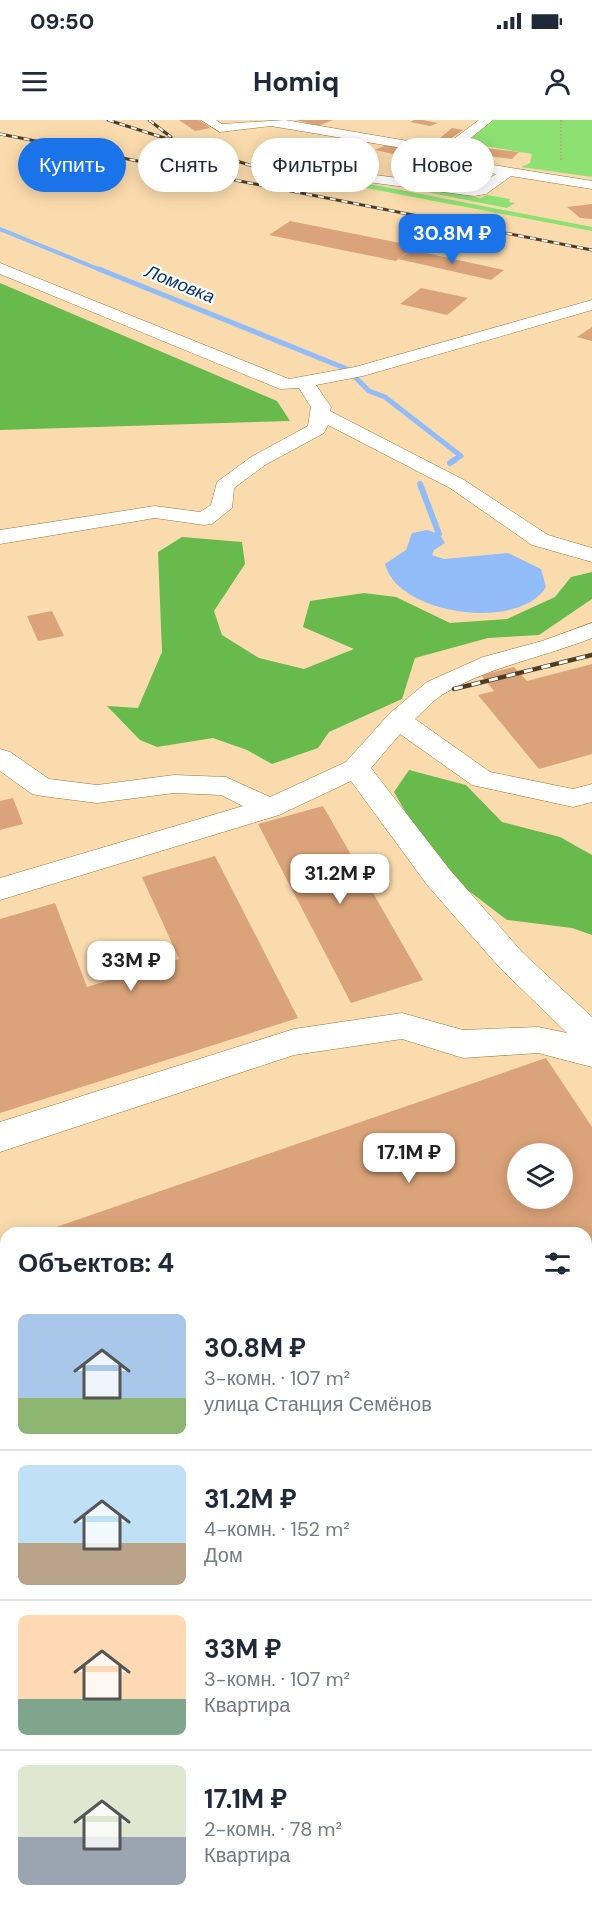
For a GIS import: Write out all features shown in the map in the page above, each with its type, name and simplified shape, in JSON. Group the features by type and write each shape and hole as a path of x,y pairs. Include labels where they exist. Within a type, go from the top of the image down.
{"street":[{"path":"207,120 220,128 271,122 391,142"},
{"path":"463,138 487,120"},
{"path":"494,169 592,185"},
{"path":"379,180 474,192 480,191 508,172"},
{"path":"0,268 288,385 357,372 592,305"},
{"path":"0,537 154,512 204,519 222,508 224,486 258,461 317,429 321,407 305,383"},
{"path":"320,413 457,484 540,540 592,555"},
{"path":"0,889 269,807 356,768 398,720 436,687 463,673 551,646 592,630"},
{"path":"398,720 482,779 573,798 592,793"},
{"path":"0,758 42,788 96,794 174,784 226,786 269,807"},
{"path":"356,768 439,878 511,960 592,1037"},
{"path":"0,1137 294,1042 391,1027 402,1026 463,1044 538,1040 592,1053"}],"path":[{"path":"549,178 561,160 561,120"}],"green space":[{"path":"492,120 592,120 592,177 521,167 530,163 532,154 494,148 494,138 469,138"},
{"path":"379,186 391,188 391,192 411,192 592,227 592,231 379,190"},
{"path":"426,192 449,192 481,198 487,195 510,199 509,202 515,203 507,208"},
{"path":"0,283 277,401 290,421 0,430"},
{"path":"182,537 242,542 245,564 214,611 222,635 259,658 304,669 354,649 303,627 310,601 364,593 396,597 450,623 507,619 555,597 571,577 592,572 592,599 539,635 488,638 415,658 402,699 329,732 318,748 272,764 247,750 213,738 157,747 140,740 107,706 138,708 162,652 158,552"},
{"path":"409,770 466,785 502,822 560,837 592,855 592,935 572,928 507,920 461,885 414,827 394,792"}],"water":[{"path":"427,530 439,534 445,543 434,550 432,555 444,559 508,553 541,569 546,587 532,601 512,609 487,613 435,606 412,596 395,582 385,564 406,550 412,533"}],"building":[{"path":"179,120 199,120 211,128 195,131"},
{"path":"296,120 333,120 318,126"},
{"path":"414,120 438,123 430,126 410,122"},
{"path":"452,128 463,130 451,138 440,138"},
{"path":"391,142 391,154 379,151 379,148"},
{"path":"494,149 519,152 512,159 494,157"},
{"path":"592,204 592,219 580,218 567,207"},
{"path":"290,221 415,246 396,261 269,235"},
{"path":"412,250 504,270 491,280 398,259"},
{"path":"421,288 468,298 447,315 400,304"},
{"path":"592,327 592,341 577,337"},
{"path":"52,611 64,636 38,641 27,616"},
{"path":"592,664 592,754 539,769 478,695 494,691 481,675 514,667 527,681"},
{"path":"13,798 23,824 0,830 0,801"},
{"path":"323,806 423,980 351,1003 258,824"},
{"path":"215,856 298,1018 0,1113 0,919 55,903 87,987 179,959 142,877"},
{"path":"546,1058 592,1127 592,1227 56,1227"}],"waterway":[{"name":"Ломовка","path":"0,229 103,271"},
{"name":"Ломовка","path":"99,269 347,369"},
{"name":"Ломовка","path":"356,378 369,391 385,397 461,456 452,461"},
{"name":"Ломовка","path":"450,463 455,460"},
{"path":"420,484 439,534"}],"railway":[{"path":"108,120 251,166"},
{"path":"149,120 171,137"},
{"path":"0,134 592,250"},
{"path":"454,689 592,655"}]}
